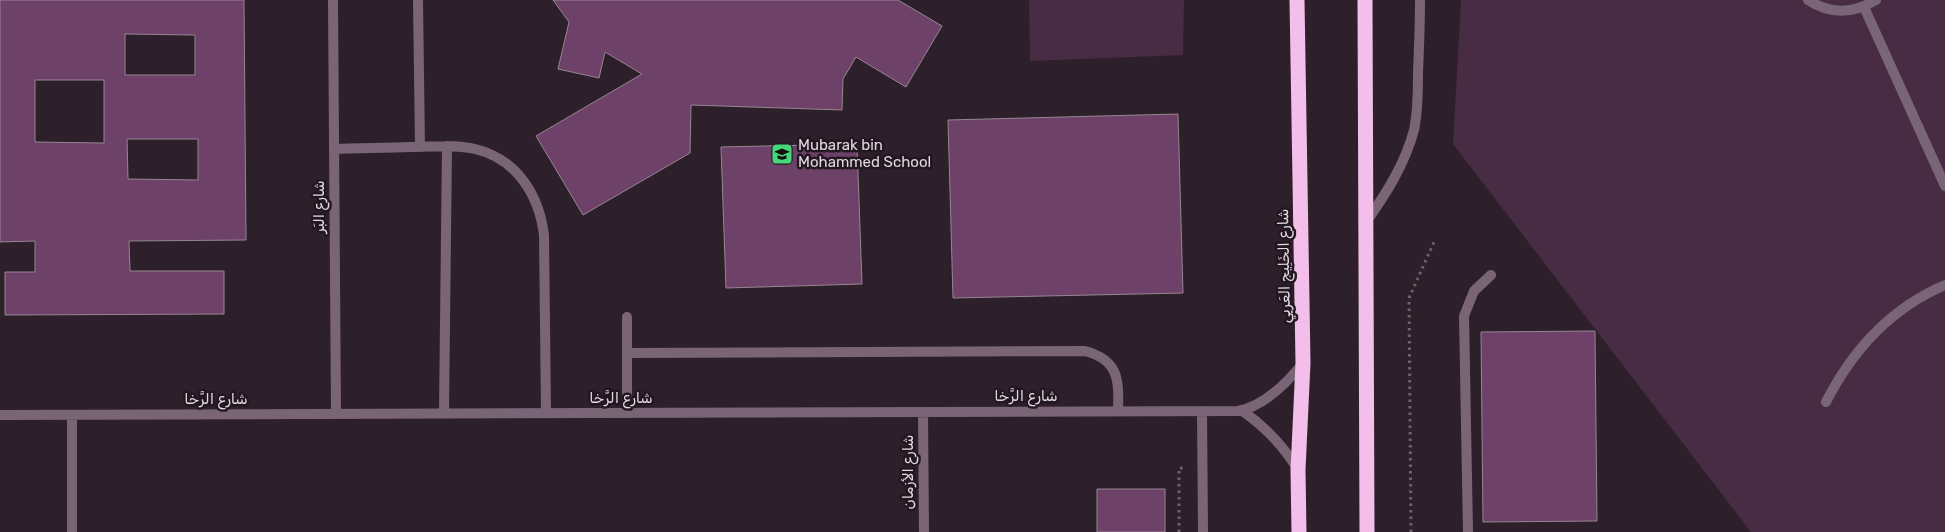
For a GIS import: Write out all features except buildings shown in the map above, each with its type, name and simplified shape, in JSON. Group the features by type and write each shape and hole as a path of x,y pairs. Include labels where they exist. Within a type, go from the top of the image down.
{"highway":[{"name":"شارع الخَلِيج العَربِي","path":"1297,0 1303,363 1298,470 1298,532"},
{"path":"1365,0 1368,532"}],"street":[{"name":"شارع البَر","path":"333,0 336,414"},
{"path":"418,0 420,147"},
{"path":"1366,222 1382,200 1395,177 1414,131 1418,110 1420,0"},
{"path":"1808,0 1833,11 1848,11 1864,7 1876,0"},
{"path":"1864,7 1945,186"},
{"path":"334,149 446,146 474,148 502,161 527,183 536,199 542,219 544,235 546,413"},
{"path":"444,413 446,146"},
{"path":"1468,532 1464,316 1474,291 1491,275"},
{"path":"1826,402 1838,378 1870,336 1911,303 1945,285"},
{"path":"627,316 627,413"},
{"path":"627,353 1085,351 1106,359 1113,368 1119,389 1118,411"},
{"name":"شارع الرَّخا","path":"0,415 1241,410 1269,396 1293,375 1303,363"},
{"path":"1202,410 1202,532"},
{"path":"1241,410 1259,422 1274,436 1298,470"},
{"name":"شارع الأزمان","path":"923,412 924,532"},
{"path":"72,414 72,532"}],"path":[{"path":"1411,532 1410,298 1434,242"}],"shaded area":[{"path":"1029,0 1184,0 1183,55 1030,61"},
{"path":"1461,0 1945,0 1945,532 1751,532 1453,144"}],"place":[{"name":"Mubarak bin Mohammed School","path":"782,154"}]}
